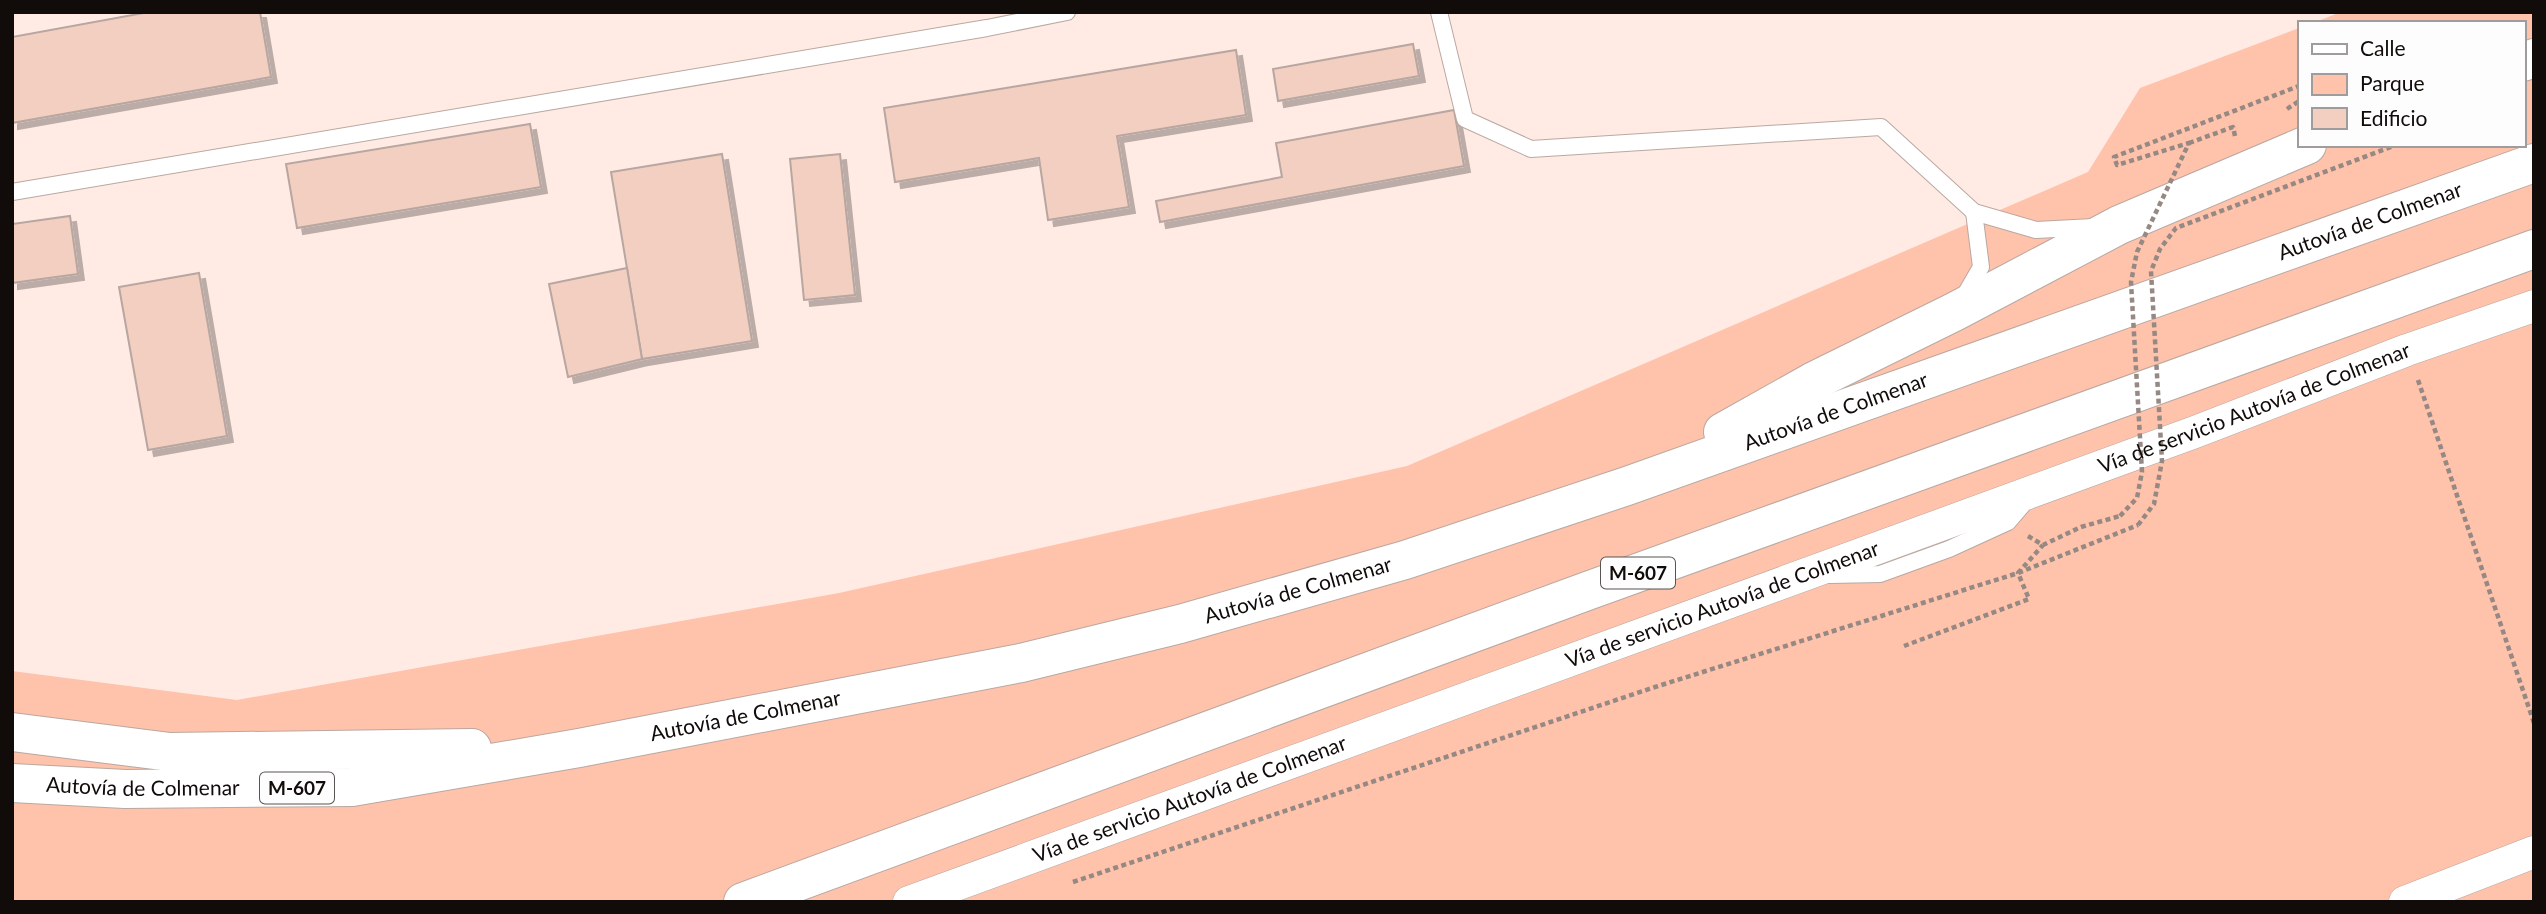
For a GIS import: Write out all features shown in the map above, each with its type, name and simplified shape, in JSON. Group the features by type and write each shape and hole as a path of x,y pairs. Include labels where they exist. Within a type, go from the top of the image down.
{"highway":[{"path":"1627,486 1814,382 2119,225 2302,147"},
{"name":"Autovía de Colmenar","path":"12,783 125,789 352,788 579,748 1021,663 1180,624 1405,560 1627,486 2534,163"},
{"name":"M-607","path":"743,902 1590,590 2534,249"},
{"path":"12,732 170,751 579,748"}],"street":[{"name":"Vía de servicio Autovía de Colmenar","path":"909,902 2195,432 2407,350 2534,306"},
{"path":"2404,902 2534,852"}],"lane":[{"path":"12,192 985,20 1067,12"},
{"path":"1440,12 1465,119 1531,149 1881,127 1974,212 2036,230 2119,225"},
{"path":"1954,312 1981,267 1974,212"},
{"path":"1803,575 1880,574 1949,549 2008,522 2035,490"}],"path":[{"path":"2233,127 2117,165 2114,157 2298,86"},
{"path":"2018,573 2043,545 2081,527 2120,516 2137,498 2142,472 2131,282 2137,252 2189,143"},
{"path":"1067,884 1655,687 2018,573 2138,525 2154,504 2162,461 2151,271 2160,248 2176,228 2391,147"},
{"path":"2407,350 2534,723"},
{"path":"2008,522 2043,545"},
{"path":"1904,646 2029,600 2018,573"}],"green space":[{"path":"2341,12 2534,12 2534,902 12,902 12,671 237,700 839,593 1407,466 2088,172 2140,88 2298,28 2298,147 2525,147 2525,21 2318,21"}],"building":[{"path":"149,12 260,12 271,77 12,123 12,37"},
{"path":"1413,44 1419,76 1278,101 1273,69"},
{"path":"1236,50 1246,115 1117,136 1129,207 1048,220 1039,158 895,182 884,108"},
{"path":"1454,110 1464,166 1160,222 1156,201 1282,177 1276,143"},
{"path":"530,124 541,187 297,228 286,164"},
{"path":"722,154 752,341 642,359 611,172"},
{"path":"840,154 855,295 804,300 790,159"},
{"path":"70,216 78,274 12,283 12,224"},
{"path":"627,268 642,359 568,377 549,284"},
{"path":"199,273 227,436 148,450 119,287"}]}
